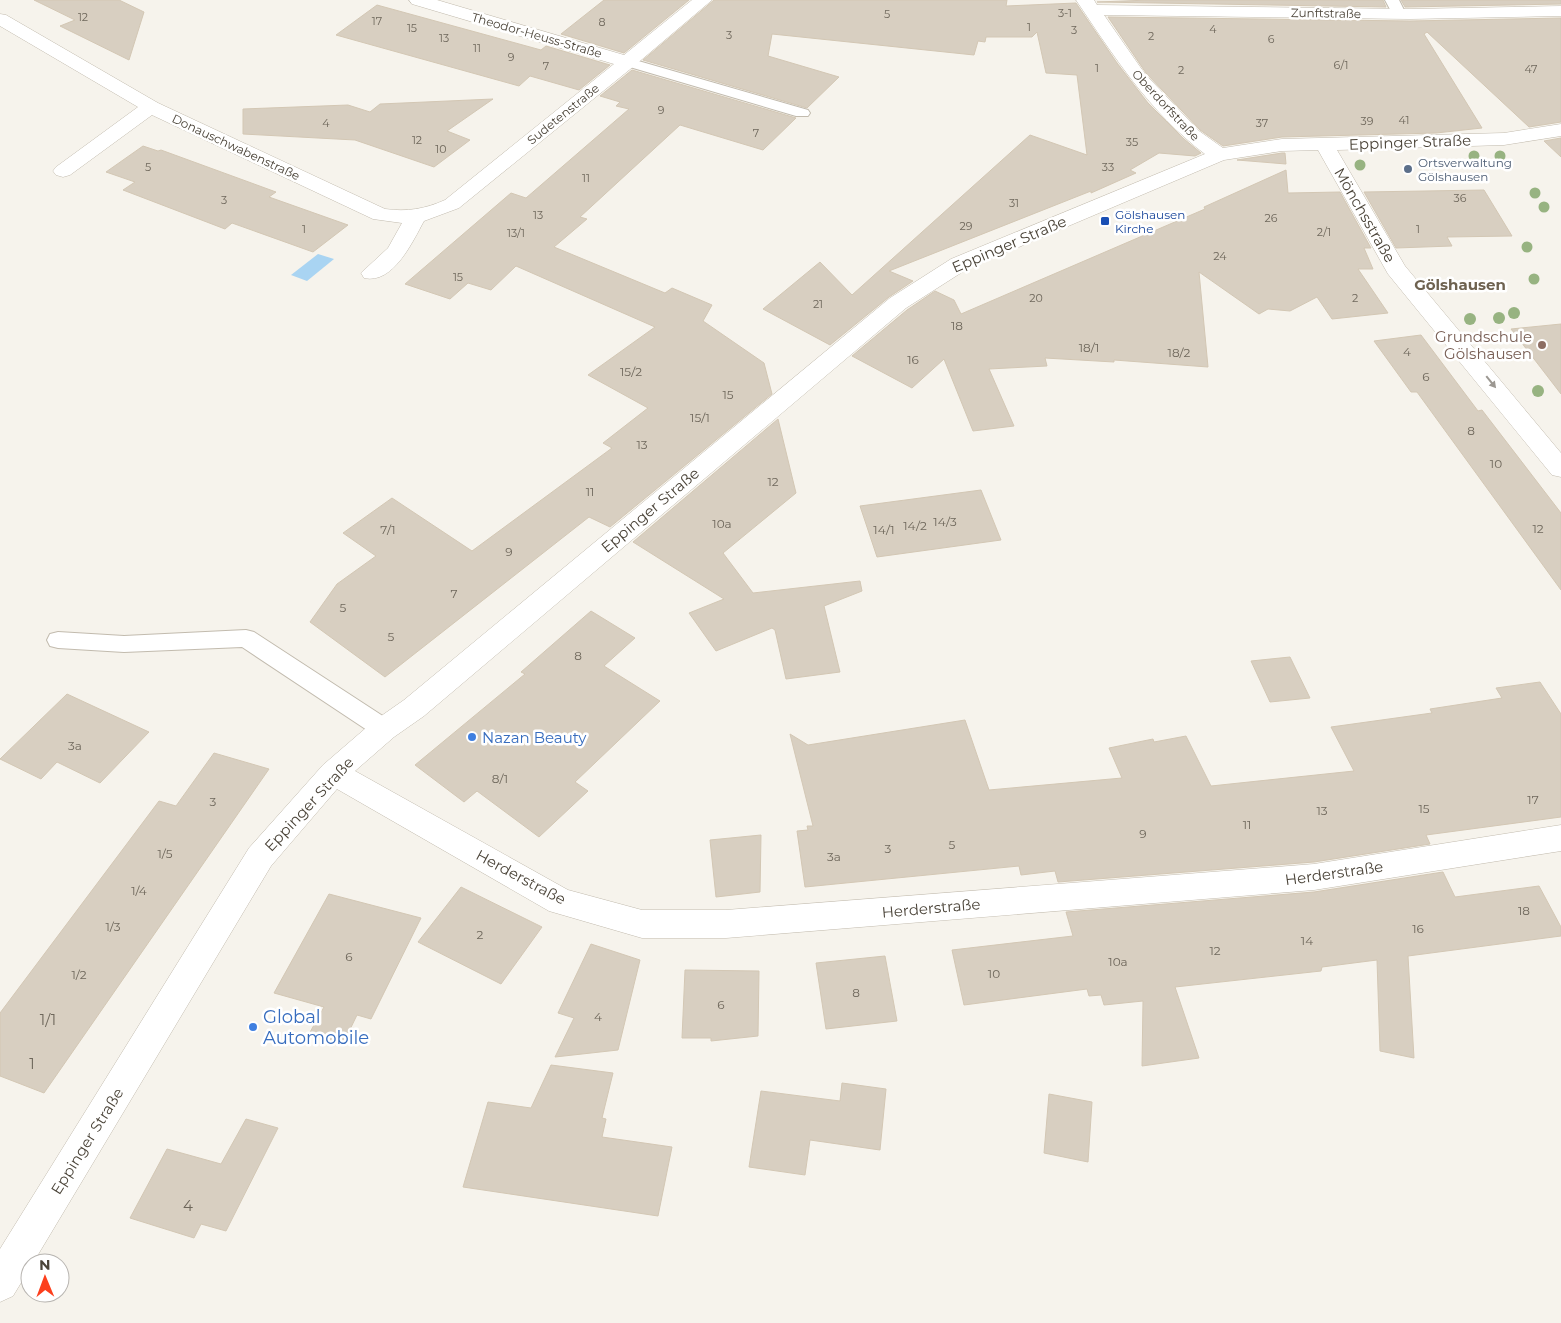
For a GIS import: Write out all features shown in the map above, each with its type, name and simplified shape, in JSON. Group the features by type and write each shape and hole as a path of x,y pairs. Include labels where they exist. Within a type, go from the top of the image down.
{"street":[{"name":"Theodor-Heuss-Straße","path":"418,0 628,62"},
{"name":"Sudetenstraße","path":"416,218 436,213 452,204 703,0"},
{"name":"Zunftstraße","path":"1088,5 1395,7 1561,11"},
{"name":"Oberdorfstraße","path":"1088,5 1138,78 1192,135 1219,155"},
{"name":"Donauschwabenstraße","path":"0,19 151,108 380,215 416,218"},
{"path":"63,171 151,108"},
{"name":"Eppinger Straße","path":"0,1282 260,857 333,773 384,728 414,708 898,302 959,264 1219,155 1282,145 1486,140 1561,130"},
{"name":"Mönchsstraße","path":"1324,144 1396,269 1561,469"},
{"path":"372,273 397,252 416,218"},
{"name":"Herderstraße","path":"333,773 560,901 642,924 726,924 1314,877 1561,838"}],"lane":[{"path":"628,62 802,114"},
{"path":"58,640 124,644 246,638 384,728"}],"water":[{"path":"318,254 334,259 307,281 291,275"}],"building":[{"path":"34,0 119,0 144,12 129,60 60,26 75,20"},
{"path":"604,0 689,0 624,53 561,34"},
{"path":"714,0 1007,0 1006,6 1076,3 1117,63 1148,103 1201,153 1195,156 1159,153 1130,170 1136,173 1091,193 1091,191 889,271 913,281 889,297 830,345 763,309 820,262 852,295 1030,135 1087,155 1077,75 1046,73 1037,32 1032,37 986,37 985,42 978,41 974,55 772,34 768,56 839,77 807,108 643,60"},
{"path":"1150,0 1383,0 1386,7 1097,2"},
{"path":"1401,0 1561,0 1561,4 1405,7"},
{"path":"377,5 541,50 546,46 610,65 579,90 530,76 519,86 336,35"},
{"path":"1108,17 1410,21 1561,18 1561,122 1529,127 1427,32 1424,34 1482,128 1436,133 1282,137 1223,146 1200,130 1146,73"},
{"path":"632,70 796,118 763,150 680,125 580,217 587,219 554,247 665,293 672,288 712,305 703,321 764,363 772,394 610,527 589,517 385,677 310,622 337,584 376,556 343,533 392,498 472,551 612,448 603,443 648,408 588,375 655,327 516,266 491,290 468,283 450,299 405,284 511,193 526,198 629,109 616,106 620,102 600,96"},
{"path":"493,99 447,131 470,140 434,167 355,140 243,134 243,109 348,105 370,112 380,104"},
{"path":"1561,138 1561,157 1544,141"},
{"path":"143,146 158,151 161,150 276,192 269,197 348,225 313,252 232,223 225,229 123,190 135,182 106,172"},
{"path":"1282,153 1285,153 1286,164 1237,160"},
{"path":"1286,170 1288,193 1340,192 1371,248 1364,248 1373,269 1358,269 1388,313 1332,319 1317,297 1290,311 1268,309 1259,314 1199,272 1208,367 1114,360 1114,362 1045,358 1047,366 989,369 1014,426 973,431 944,359 912,388 852,356 907,310 935,291 954,300 961,314 1205,209 1204,207"},
{"path":"1484,190 1512,236 1447,237 1452,246 1396,248 1364,192"},
{"name":"Grundschule Gölshausen","path":"1561,324 1561,394 1511,329"},
{"path":"1421,335 1478,411 1482,410 1561,513 1561,590 1417,392 1411,392 1374,341"},
{"path":"778,419 796,493 723,553 753,593 860,581 862,591 824,606 840,672 786,679 775,630 772,628 716,651 689,613 724,599 633,542"},
{"path":"981,490 1001,540 877,557 860,506"},
{"path":"591,611 635,638 604,666 660,701 575,782 588,791 539,837 477,791 464,802 415,765 525,674 521,672"},
{"path":"1290,657 1310,698 1270,702 1251,661"},
{"path":"1540,682 1561,714 1561,817 1426,835 1430,844 1314,862 1058,882 1055,871 1021,875 1019,866 805,887 797,831 808,830 807,826 813,826 790,734 808,745 965,720 989,790 1122,778 1109,748 1153,739 1154,742 1186,736 1211,786 1354,771 1331,727 1432,713 1430,709 1502,698 1496,688"},
{"path":"67,694 149,732 100,783 57,762 41,779 0,759"},
{"path":"214,753 269,769 44,1093 0,1076 0,1013 159,801 176,806"},
{"path":"761,835 760,892 716,897 710,840"},
{"path":"1443,872 1455,897 1539,886 1561,927 1561,936 1408,956 1414,1058 1380,1051 1377,960 1322,967 1321,971 1175,987 1199,1058 1142,1066 1143,1001 1104,1005 1101,995 1089,996 1087,989 964,1005 952,950 1073,936 1066,912 1314,892"},
{"path":"461,887 542,927 501,984 418,942"},
{"path":"329,894 421,918 371,1019 357,1015 343,1044 309,1034 324,1007 274,993"},
{"path":"591,944 640,960 618,1050 555,1057 574,1018 558,1013"},
{"path":"885,956 897,1021 826,1029 816,963"},
{"path":"685,970 759,971 758,1036 711,1041 711,1038 682,1038"},
{"path":"551,1065 613,1073 602,1118 606,1119 602,1137 672,1147 658,1216 463,1187 488,1102 531,1108"},
{"path":"842,1083 886,1089 880,1150 810,1140 805,1175 749,1167 761,1091 840,1101"},
{"path":"1049,1094 1092,1102 1088,1162 1044,1153"},
{"path":"246,1119 278,1128 226,1231 201,1224 194,1238 130,1218 167,1149 221,1164"}],"place":[{"name":"Ortsverwaltung Gölshausen","path":"1408,169"},
{"name":"Gölshausen Kirche","path":"1105,221"},
{"name":"Grundschule Gölshausen","path":"1542,345"},
{"name":"Nazan Beauty","path":"472,737"},
{"name":"Global Automobile","path":"253,1027"}],"district":[{"name":"Gölshausen","path":"1460,284"}]}
